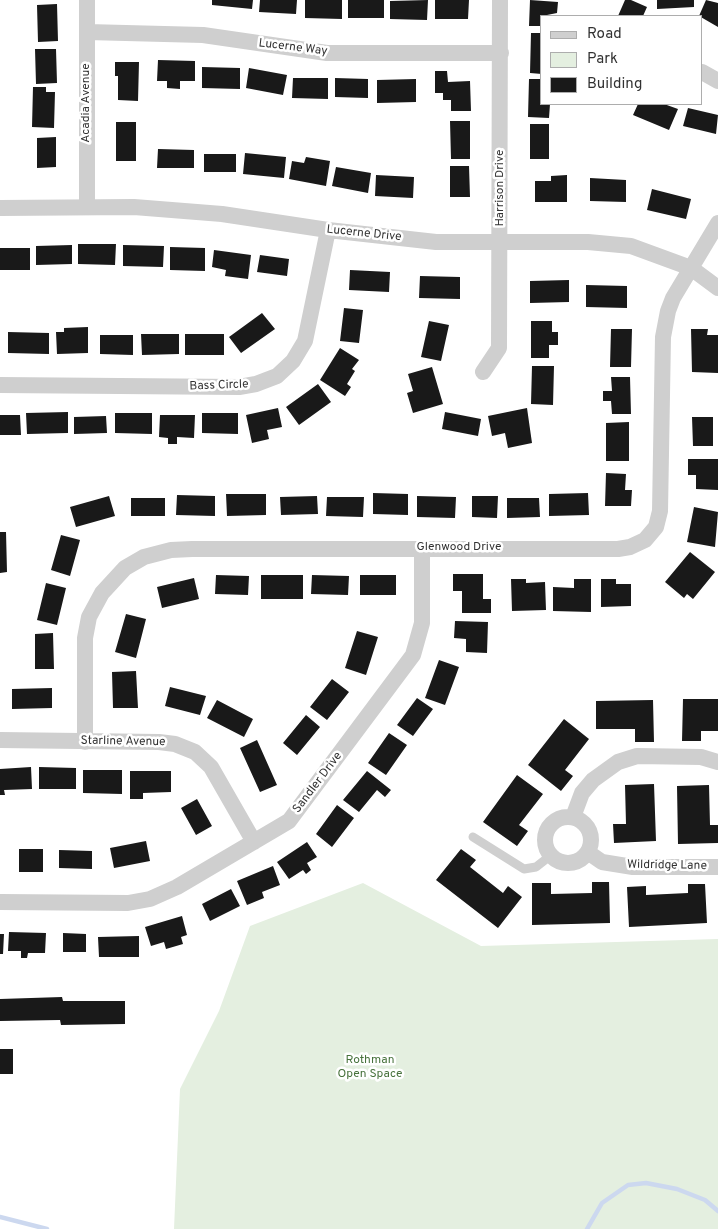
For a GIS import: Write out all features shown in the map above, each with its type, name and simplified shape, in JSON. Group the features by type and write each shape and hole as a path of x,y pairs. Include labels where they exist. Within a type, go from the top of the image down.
{"street":[{"name":"Acadia Avenue","path":"87,0 87,207"},
{"name":"Harrison Drive","path":"483,372 499,348 501,243 500,0"},
{"name":"Lucerne Way","path":"87,32 203,35 327,53 501,54"},
{"path":"703,73 718,81"},
{"name":"Lucerne Drive","path":"0,208 134,208 222,214 328,230 436,242 588,242 631,246 691,268 718,288"},
{"name":"Glenwood Drive","path":"85,742 85,638 90,617 102,592 125,568 144,557 171,550 618,549 630,547 645,540 656,527 660,511 663,337 673,298 718,223"},
{"name":"Bass Circle","path":"0,384 239,387 256,384 277,376 293,361 305,342 328,230"},
{"name":"Sandler Drive","path":"0,902 128,903 150,899 171,890 289,821 414,655 422,623 422,548"},
{"name":"Starline Avenue","path":"0,740 159,742 175,744 195,752 211,767 254,842"},
{"path":"573,817 582,793 593,780 618,762 636,756 701,757 718,762"},
{"path":"573,817 584,822 590,831 592,842 589,853 580,861 570,864 558,862 550,856 545,844 546,833 552,823 562,818 573,817"},
{"name":"Wildridge Lane","path":"589,853 602,862 633,867 718,867"}],"lane":[{"path":"473,837 524,869 536,867 550,856"}],"green space":[{"name":"Rothman Open Space","path":"363,883 481,946 718,939 718,1229 174,1229 180,1089 219,1011 250,926"}],"building":[{"path":"212,0 253,0 252,9 212,5"},
{"path":"260,0 297,0 296,14 259,12"},
{"path":"305,0 342,0 342,19 305,18"},
{"path":"348,0 384,0 384,18 348,18"},
{"path":"428,0 427,20 390,19 390,1"},
{"path":"435,0 469,0 468,19 435,19"},
{"path":"530,0 558,2 557,13 540,15 540,26 529,26"},
{"path":"625,0 631,0 647,7 643,15 618,15"},
{"path":"657,0 694,0 694,7 657,9"},
{"path":"706,0 718,3 718,27 703,18 703,15 699,15"},
{"path":"57,4 58,41 38,42 37,5"},
{"path":"531,33 540,33 540,74 530,73"},
{"path":"35,49 56,49 57,83 36,84"},
{"path":"158,60 195,61 195,81 180,81 180,89 167,88 167,81 157,81"},
{"path":"115,62 139,62 138,101 118,100 118,76 115,76"},
{"path":"202,67 240,68 240,89 202,88"},
{"path":"249,68 287,75 283,95 246,88"},
{"path":"435,71 447,71 448,82 470,81 471,111 451,111 451,100 443,100 443,93 435,93"},
{"path":"293,78 328,78 328,99 292,98"},
{"path":"335,78 368,79 368,98 335,97"},
{"path":"416,79 416,102 377,103 377,80"},
{"path":"529,79 540,79 540,105 550,105 549,118 528,117"},
{"path":"33,87 46,87 46,92 55,92 54,128 32,127"},
{"path":"638,105 667,105 678,109 669,130 633,115"},
{"path":"688,108 718,115 716,134 683,126"},
{"path":"450,121 470,121 470,159 451,159"},
{"path":"116,122 136,122 136,161 116,161"},
{"path":"530,124 549,124 549,159 530,159"},
{"path":"56,137 56,167 37,168 37,138"},
{"path":"158,149 194,150 194,168 157,168"},
{"path":"245,153 286,157 284,178 243,174"},
{"path":"204,154 236,154 236,172 204,172"},
{"path":"306,157 330,161 326,186 289,179 292,161 304,163"},
{"path":"450,166 469,166 470,197 450,197"},
{"path":"336,167 371,173 368,193 332,186"},
{"path":"376,175 414,177 413,198 375,196"},
{"path":"567,175 567,202 535,202 535,181 551,181 551,176"},
{"path":"590,178 626,180 626,202 590,201"},
{"path":"652,189 691,199 686,219 647,210"},
{"path":"78,244 116,244 115,265 78,264"},
{"path":"72,245 72,264 36,265 36,246"},
{"path":"123,245 164,246 163,267 123,266"},
{"path":"170,247 205,248 205,271 170,270"},
{"path":"0,248 30,248 30,270 0,270"},
{"path":"214,250 251,255 248,279 225,276 226,270 212,267"},
{"path":"260,255 289,259 287,276 257,272"},
{"path":"350,270 390,272 389,292 349,290"},
{"path":"420,276 460,277 460,299 419,298"},
{"path":"569,280 569,302 530,303 530,281"},
{"path":"586,285 627,286 627,308 586,307"},
{"path":"344,308 363,310 359,343 340,341"},
{"path":"262,313 275,329 241,353 229,337"},
{"path":"429,321 449,325 441,361 421,357"},
{"path":"531,321 552,321 552,332 558,332 558,345 549,345 549,358 531,358"},
{"path":"88,327 88,353 57,354 56,332 64,332 64,328"},
{"path":"611,329 632,329 631,367 610,367"},
{"path":"691,329 708,329 707,335 718,335 718,373 692,372"},
{"path":"8,332 49,333 49,354 8,353"},
{"path":"141,334 179,334 179,354 142,355"},
{"path":"185,334 224,334 224,355 185,355"},
{"path":"100,335 133,335 133,355 100,354"},
{"path":"340,348 359,360 352,369 355,371 347,384 351,387 345,396 320,380"},
{"path":"532,366 554,366 553,405 531,404"},
{"path":"432,367 443,404 413,413 407,393 413,391 408,374"},
{"path":"611,377 630,377 631,414 612,414 611,401 603,401 603,391 612,391"},
{"path":"318,384 331,402 299,425 286,407"},
{"path":"278,408 282,427 267,430 269,439 252,443 246,415"},
{"path":"527,408 532,443 508,448 505,433 492,436 488,416"},
{"path":"68,412 68,433 27,434 26,413"},
{"path":"445,412 481,419 478,436 442,429"},
{"path":"115,413 152,413 152,434 115,433"},
{"path":"202,413 238,413 238,434 202,433"},
{"path":"0,415 20,415 21,435 0,435"},
{"path":"160,415 195,415 194,438 177,437 177,444 168,444 168,438 159,437"},
{"path":"106,416 107,433 74,434 74,417"},
{"path":"692,417 713,417 713,446 693,446"},
{"path":"629,422 629,461 606,461 606,423"},
{"path":"688,459 718,459 718,490 696,489 696,475 688,475"},
{"path":"606,473 626,474 625,490 632,490 631,506 605,506"},
{"path":"373,493 408,494 408,515 373,514"},
{"path":"588,493 589,515 549,516 549,494"},
{"path":"226,494 266,494 266,515 227,516"},
{"path":"177,495 215,496 215,516 176,515"},
{"path":"109,496 115,516 76,527 70,507"},
{"path":"317,496 318,514 281,515 280,497"},
{"path":"417,496 456,497 455,518 417,517"},
{"path":"472,496 498,496 497,518 472,517"},
{"path":"327,497 364,497 363,517 326,516"},
{"path":"131,498 165,498 165,516 131,516"},
{"path":"507,498 539,498 540,517 507,518"},
{"path":"694,507 718,512 715,547 687,542"},
{"path":"0,532 6,532 7,572 0,573"},
{"path":"61,535 80,540 70,576 51,570"},
{"path":"690,552 715,572 693,599 687,594 684,598 665,582"},
{"path":"453,574 483,574 483,599 491,599 491,613 462,613 462,591 453,591"},
{"path":"216,575 249,576 248,595 215,594"},
{"path":"261,575 303,575 303,599 261,599"},
{"path":"312,575 349,576 348,595 311,594"},
{"path":"360,575 396,575 396,595 360,595"},
{"path":"194,578 199,599 162,608 157,587"},
{"path":"511,579 526,579 526,583 545,582 546,610 512,611"},
{"path":"574,579 591,579 591,612 553,611 553,587 574,588"},
{"path":"601,579 616,579 616,584 631,584 631,606 601,607"},
{"path":"46,583 66,588 57,625 37,620"},
{"path":"126,614 146,619 136,658 115,652"},
{"path":"455,621 488,622 487,653 466,652 466,639 454,638"},
{"path":"357,631 378,637 366,675 345,668"},
{"path":"53,633 54,669 35,669 35,634"},
{"path":"439,660 459,667 445,705 425,698"},
{"path":"136,671 138,708 113,708 112,672"},
{"path":"332,679 349,692 327,720 310,707"},
{"path":"170,687 206,696 200,715 165,706"},
{"path":"52,688 52,708 12,709 12,689"},
{"path":"417,698 433,709 413,736 397,725"},
{"path":"683,699 718,699 718,731 701,731 701,741 682,741"},
{"path":"217,700 253,719 244,737 207,718"},
{"path":"653,700 654,742 635,742 635,729 596,729 596,701"},
{"path":"306,715 320,727 297,755 283,743"},
{"path":"564,719 589,739 565,770 573,776 561,791 528,765"},
{"path":"389,733 407,745 386,775 368,763"},
{"path":"257,740 277,785 260,792 240,748"},
{"path":"31,767 32,789 4,790 5,795 0,795 0,769"},
{"path":"39,767 76,768 76,789 39,789"},
{"path":"83,770 122,770 122,794 83,793"},
{"path":"130,771 171,771 171,792 143,793 143,799 130,799"},
{"path":"367,771 391,790 385,797 377,790 359,812 343,800"},
{"path":"517,775 543,794 519,825 528,831 517,846 483,822"},
{"path":"654,784 656,841 614,843 613,824 626,824 625,785"},
{"path":"709,785 710,825 718,825 718,843 678,844 677,786"},
{"path":"197,799 212,826 196,835 181,808"},
{"path":"337,805 354,818 332,847 316,834"},
{"path":"146,841 150,861 114,868 110,848"},
{"path":"307,842 317,857 307,863 311,870 306,874 303,870 289,879 277,862"},
{"path":"19,849 43,849 43,872 19,872"},
{"path":"461,849 476,860 470,867 503,893 508,886 522,897 498,928 436,880"},
{"path":"59,850 92,851 92,869 59,868"},
{"path":"273,866 280,885 262,892 264,898 247,905 237,881"},
{"path":"592,882 609,882 610,923 532,925 532,883 551,883 551,894 592,893"},
{"path":"688,884 705,884 707,923 629,927 627,887 646,886 646,895 688,893"},
{"path":"231,889 240,906 210,921 202,904"},
{"path":"182,916 187,935 181,937 183,944 166,949 164,942 151,946 145,927"},
{"path":"9,932 46,933 45,953 28,953 27,958 21,958 21,951 8,951"},
{"path":"63,933 86,934 86,952 63,952"},
{"path":"0,934 4,934 3,954 0,954"},
{"path":"139,936 139,957 99,957 98,937"},
{"path":"62,997 63,1001 125,1001 125,1024 61,1025 60,1020 0,1021 0,999"},
{"path":"0,1049 13,1049 13,1074 0,1074"}],"waterway":[{"path":"587,1229 602,1203 628,1185 646,1183 677,1189 705,1200 718,1211"},
{"path":"0,1217 47,1229"}]}
